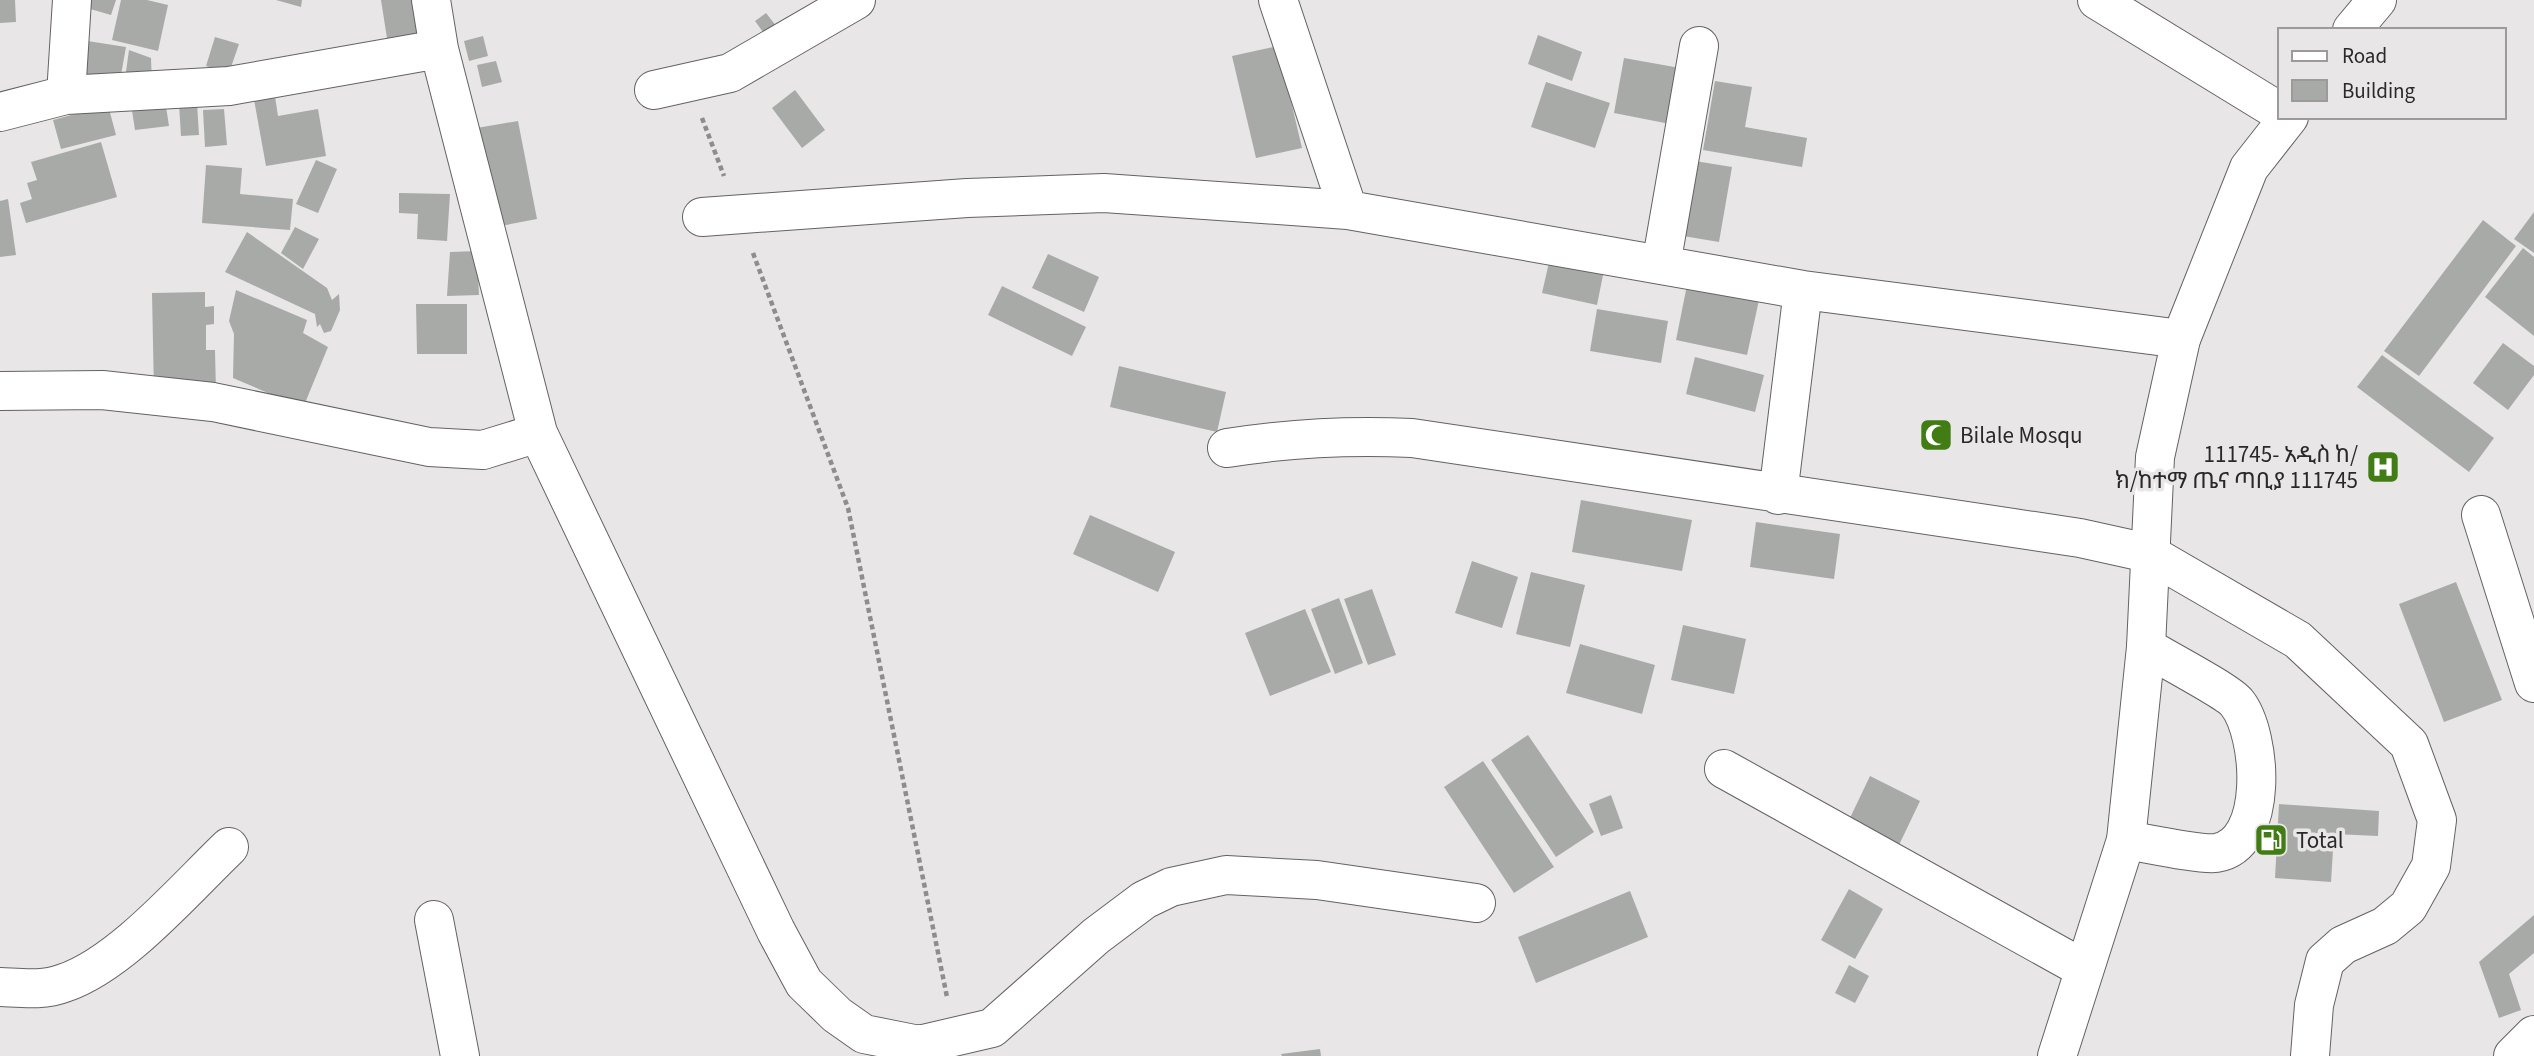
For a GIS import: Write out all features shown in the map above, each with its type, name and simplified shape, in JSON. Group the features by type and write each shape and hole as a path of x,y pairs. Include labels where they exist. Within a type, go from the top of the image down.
{"street":[{"path":"66,95 72,0"},
{"path":"431,0 439,49 538,433 776,931 804,983 837,1015 864,1034 919,1045 992,1028 1096,936 1144,900 1171,887 1226,875 1317,880 1476,903"},
{"path":"671,86 730,73 856,0"},
{"path":"1278,0 1348,210"},
{"path":"2097,0 2278,111"},
{"path":"2354,28 2377,0"},
{"path":"1661,265 1699,46"},
{"path":"0,112 66,95 229,86 439,49"},
{"path":"2057,1056 2126,840 2146,647 2148,553 2155,457 2181,339 2249,168 2287,119"},
{"path":"702,217 967,198 1104,193 1348,210 1803,290 2181,339"},
{"path":"1778,495 1803,290"},
{"path":"0,391 102,390 213,402 429,447 483,450 538,433"},
{"path":"1227,448 1289,438 1346,435 1412,438 1499,449 1778,495 2080,538 2148,553 2298,640 2409,744 2437,820 2431,866 2408,907 2385,926 2343,945 2325,961 2314,1005 2310,1056"},
{"path":"2482,515 2534,683"},
{"path":"2126,840 2216,853 2237,843 2253,814 2257,774 2251,736 2237,702 2146,647"},
{"path":"1724,769 2084,969"},
{"path":"0,987 36,989 64,984 92,971 116,954 229,847"},
{"path":"434,920 460,1056"},
{"path":"2513,1056 2534,1035"}],"path":[{"path":"671,86 739,215 848,508 955,1037"}],"building":[{"path":"0,0 15,0 16,22 0,23"},
{"path":"82,0 116,0 111,15 80,6"},
{"path":"121,0 147,0 168,5 158,51 112,40"},
{"path":"276,0 302,0 301,7"},
{"path":"381,0 419,0 426,45 389,51"},
{"path":"766,13 777,27 765,35 755,21"},
{"path":"1538,35 1582,52 1572,81 1528,64"},
{"path":"483,36 488,56 469,61 464,41"},
{"path":"215,37 239,44 229,73 206,66"},
{"path":"81,40 126,47 119,86 75,79"},
{"path":"1278,46 1302,148 1256,158 1232,56"},
{"path":"129,50 151,58 152,84 124,86"},
{"path":"1624,58 1680,68 1670,124 1614,113"},
{"path":"496,61 502,82 482,87 477,65"},
{"path":"1715,81 1752,87 1745,127 1807,138 1802,167 1703,150"},
{"path":"1546,82 1610,103 1595,148 1531,127"},
{"path":"274,90 278,116 318,109 326,156 266,166 253,94"},
{"path":"795,90 825,130 802,148 772,108"},
{"path":"165,100 169,126 135,130 131,104"},
{"path":"197,103 199,135 181,136 179,104"},
{"path":"108,105 116,135 61,149 53,120"},
{"path":"224,109 227,145 205,147 203,110"},
{"path":"518,121 537,219 490,228 471,129"},
{"path":"101,142 117,197 26,223 20,203 32,199 27,183 37,180 31,162"},
{"path":"316,160 337,169 318,213 296,204"},
{"path":"1695,161 1732,167 1719,242 1683,236"},
{"path":"206,165 242,168 240,194 293,199 290,230 202,223"},
{"path":"399,193 450,194 447,241 417,239 418,214 399,213"},
{"path":"8,199 16,255 0,257 0,201"},
{"path":"2534,212 2534,253 2514,239"},
{"path":"2483,220 2516,246 2419,376 2384,351"},
{"path":"295,227 319,239 303,269 281,253"},
{"path":"247,232 327,288 332,300 339,294 340,310 331,331 324,333 320,324 317,327 315,314 225,272"},
{"path":"2523,248 2534,257 2534,336 2485,297"},
{"path":"477,251 479,295 447,296 450,252"},
{"path":"1048,254 1099,277 1084,312 1032,288"},
{"path":"1550,258 1604,270 1597,305 1542,293"},
{"path":"1687,285 1759,300 1747,355 1676,340"},
{"path":"1002,286 1086,327 1072,356 988,315"},
{"path":"236,290 307,320 303,333 328,347 303,408 233,378 234,334 229,321"},
{"path":"205,292 205,307 214,306 214,324 206,325 206,350 215,350 216,392 154,393 152,293"},
{"path":"416,304 467,304 467,354 417,354"},
{"path":"1597,309 1668,321 1661,363 1590,351"},
{"path":"2503,343 2534,366 2534,375 2508,410 2473,383"},
{"path":"2382,355 2494,438 2469,472 2357,387"},
{"path":"1695,357 1764,375 1755,412 1686,394"},
{"path":"1119,366 1226,392 1217,432 1110,407"},
{"path":"1581,500 1692,520 1682,571 1572,552"},
{"path":"1090,515 1175,552 1158,592 1073,554"},
{"path":"1756,522 1840,534 1834,579 1750,567"},
{"path":"1472,561 1518,577 1502,628 1455,613"},
{"path":"1531,572 1585,585 1570,647 1516,634"},
{"path":"2456,582 2502,700 2444,722 2399,604"},
{"path":"1372,589 1396,655 1368,665 1344,599"},
{"path":"1339,598 1363,663 1335,674 1311,609"},
{"path":"1305,609 1331,672 1270,696 1245,633"},
{"path":"1683,625 1746,639 1734,694 1671,680"},
{"path":"1580,644 1655,665 1642,714 1566,693"},
{"path":"1528,735 1594,832 1556,857 1491,760"},
{"path":"1483,761 1554,867 1514,893 1444,787"},
{"path":"1870,776 1920,801 1899,845 1849,820"},
{"path":"1611,795 1623,828 1601,836 1589,804"},
{"path":"2279,804 2379,811 2378,836 2334,834 2331,882 2275,878"},
{"path":"1849,889 1883,909 1855,959 1821,940"},
{"path":"1630,891 1648,937 1536,983 1518,937"},
{"path":"2534,915 2534,953 2509,974 2521,1010 2499,1018 2479,962"},
{"path":"1849,965 1869,976 1855,1003 1835,993"},
{"path":"1320,1049 1321,1056 1281,1054"}],"place":[{"name":"Bilale Mosqu","path":"1936,435"},
{"name":"111745- አዲስ ከ/ ክ/ከተማ ጤና ጣቢያ 111745","path":"2383,467"},
{"name":"Total","path":"2271,840"}]}
